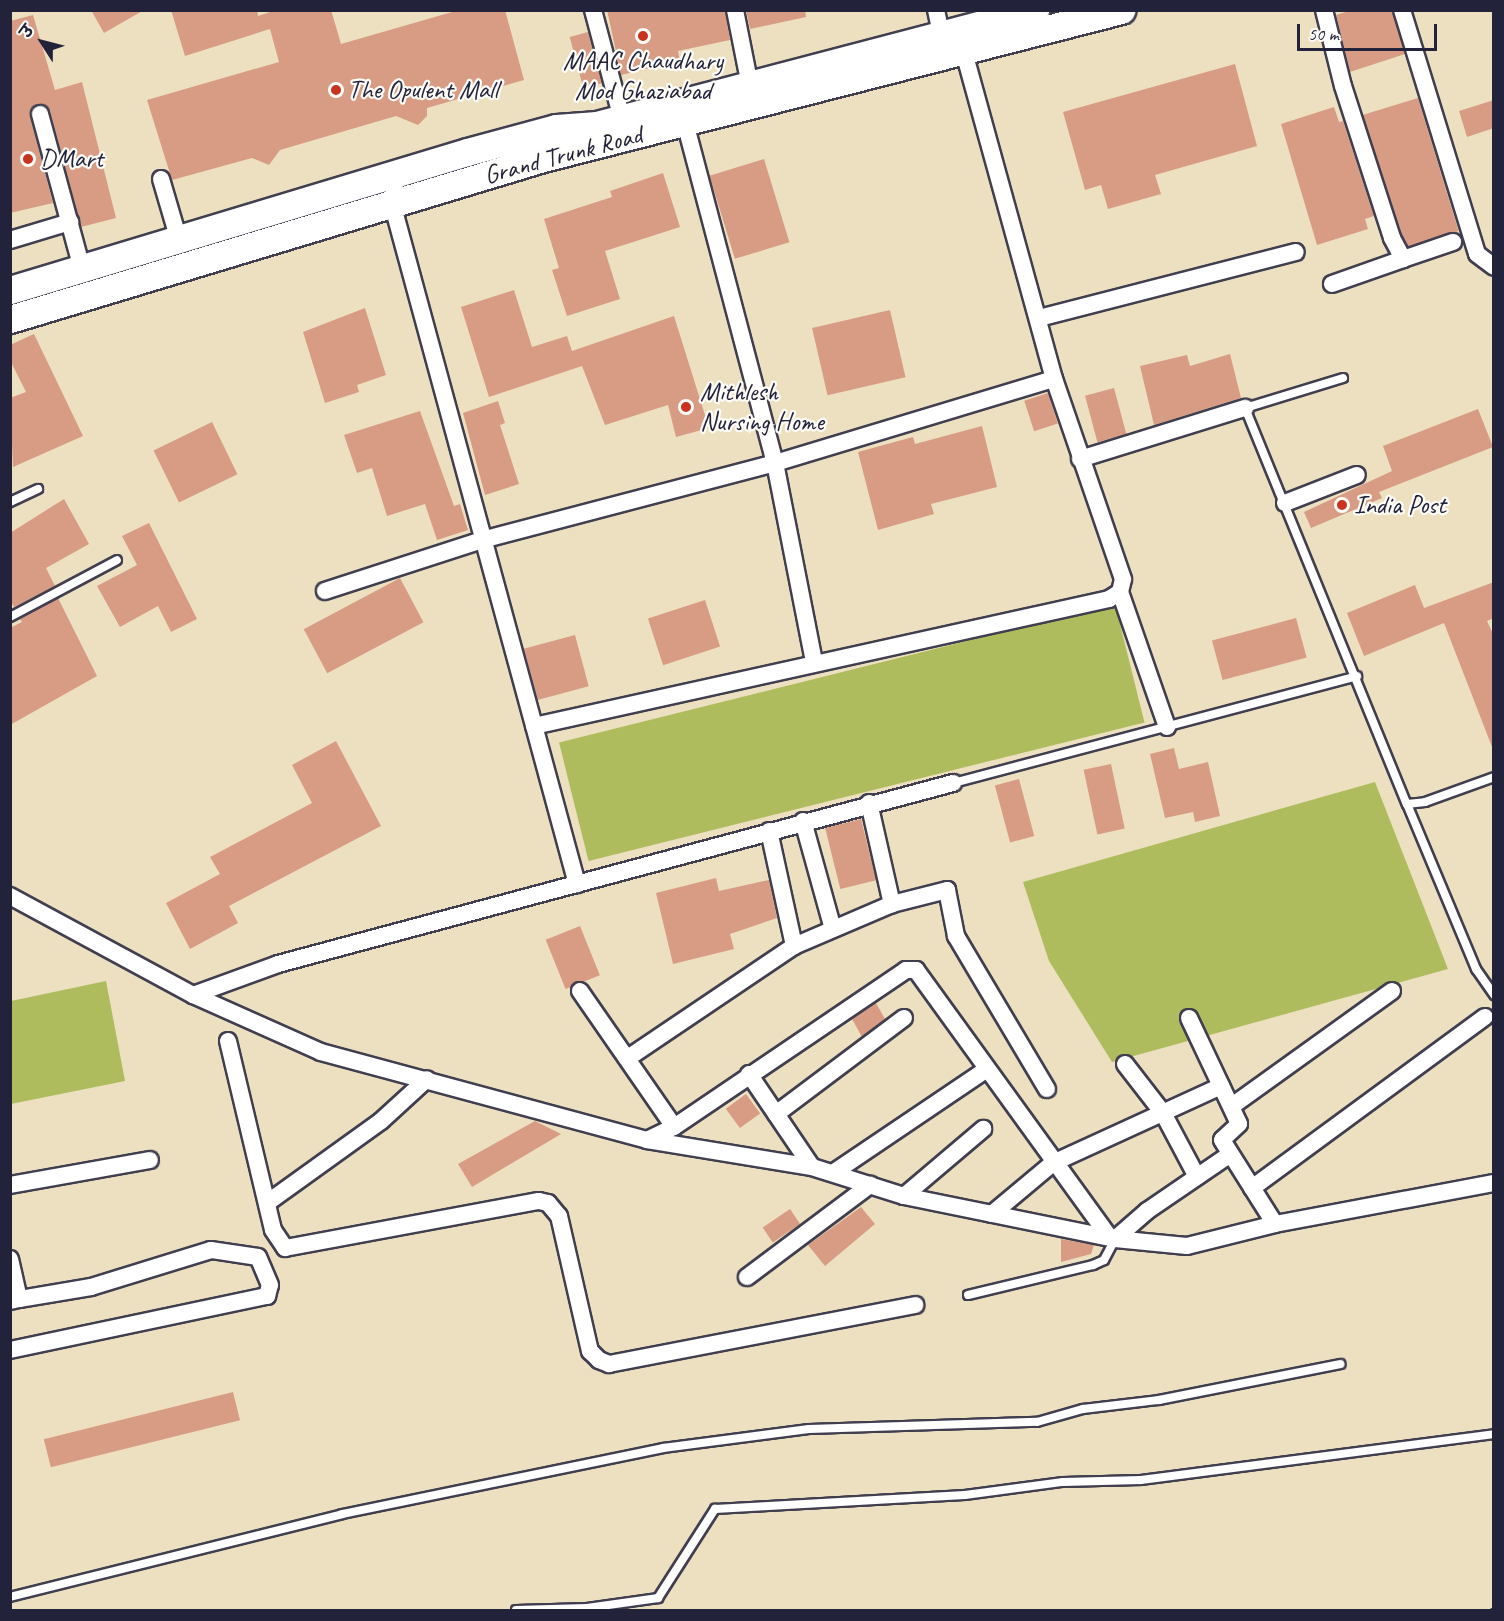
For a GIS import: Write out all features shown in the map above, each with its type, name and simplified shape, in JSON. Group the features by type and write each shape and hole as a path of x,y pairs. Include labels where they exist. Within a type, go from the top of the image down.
{"highway":[{"name":"Grand Trunk Road","path":"10,319 682,114 947,39 1035,10"},
{"name":"Grand Trunk Road","path":"10,290 556,128 682,114 750,86 947,39 1121,10"}],"street":[{"path":"593,10 622,119"},
{"path":"735,10 750,86"},
{"path":"1324,10 1343,86 1392,238 1402,259"},
{"path":"1402,10 1477,254 1494,267"},
{"path":"947,39 1039,318 1054,379 1080,459 1123,579 1120,592 1167,727"},
{"path":"40,114 82,268"},
{"path":"682,114 774,462 814,662"},
{"path":"396,176 392,203 577,884"},
{"path":"161,179 180,240"},
{"path":"10,240 70,222"},
{"path":"1332,284 1453,242"},
{"path":"1039,318 1296,252"},
{"path":"325,591 482,540 774,462 1054,379"},
{"path":"1080,459 1245,408"},
{"path":"1285,504 1357,475"},
{"path":"534,726 814,662 1109,599 1120,592"},
{"path":"192,995 278,964 869,803 953,783"},
{"path":"869,803 892,904"},
{"path":"803,821 833,929"},
{"path":"769,831 794,946"},
{"path":"628,1058 794,946 892,904 947,890 956,936 1047,1089"},
{"path":"10,896 192,995 321,1052 427,1078 647,1140 812,1167 904,1196 1112,1238 1174,1248 1275,1224 1494,1183"},
{"path":"647,1140 674,1127 749,1074 906,970 916,970 1053,1163 1112,1238"},
{"path":"580,991 674,1127"},
{"path":"1232,1106 1392,991"},
{"path":"1252,1188 1485,1017"},
{"path":"776,1114 904,1018"},
{"path":"1189,1018 1239,1124 1222,1140 1229,1155 1275,1224"},
{"path":"228,1041 276,1240 285,1248 539,1201 548,1203 559,1216 590,1351 599,1360 609,1364 915,1305"},
{"path":"1125,1064 1163,1113 1197,1177"},
{"path":"833,1173 987,1069"},
{"path":"749,1074 812,1167"},
{"path":"267,1203 381,1121 427,1078"},
{"path":"992,1214 1053,1163 1221,1086"},
{"path":"904,1196 983,1129"},
{"path":"1112,1238 1229,1155"},
{"path":"10,1185 150,1160"},
{"path":"747,1276 870,1185"},
{"path":"10,1259 15,1300 91,1287 211,1250 258,1257 270,1285 267,1296 10,1350"}],"lane":[{"path":"1342,378 1245,408 1476,969 1494,995"},
{"path":"10,502 38,489"},
{"path":"10,617 117,560"},
{"path":"953,783 1357,676"},
{"path":"1407,804 1425,802 1494,777"},
{"path":"968,1295 1093,1265 1104,1260 1112,1238"},
{"path":"10,1597 342,1514 663,1448 809,1429 1037,1422 1083,1409 1159,1400 1340,1364"},
{"path":"516,1611 587,1608 658,1598 715,1509 964,1495 1063,1482 1141,1480 1494,1434"}],"green space":[{"path":"1115,604 1145,722 589,861 559,743"},
{"path":"1375,782 1448,969 1112,1062 1049,961 1023,882"},
{"path":"106,981 125,1081 11,1104 11,1001"}],"building":[{"path":"91,10 144,10 104,33"},
{"name":"The Opulent Mall","path":"171,10 257,10 258,16 276,10 331,10 341,44 459,10 505,10 524,80 427,108 427,116 418,125 396,116 280,150 269,165 252,158 172,180 147,100 279,62 270,29 185,56"},
{"name":"MAAC Chaudhary Mod Ghaziabad","path":"607,10 725,10 730,40 678,51 680,61 621,75"},
{"path":"746,10 805,10 806,17 750,29"},
{"path":"1352,10 1392,10 1405,54 1350,72 1336,15"},
{"path":"33,15 55,90 82,82 116,218 81,227 50,111 42,104 33,106 30,116 53,203 10,213 10,21"},
{"path":"588,32 602,83 583,88 570,37"},
{"path":"1235,64 1257,146 1155,175 1161,194 1108,209 1101,185 1085,190 1063,112"},
{"path":"1418,98 1459,231 1403,248 1363,115"},
{"path":"1494,100 1494,128 1467,137 1459,111"},
{"path":"1334,107 1339,122 1343,121 1374,216 1365,219 1368,229 1317,245 1281,124"},
{"path":"764,159 789,242 735,259 709,176"},
{"path":"663,173 680,227 605,251 620,299 567,316 552,270 559,268 544,219 612,197 610,191"},
{"path":"514,290 532,347 567,336 572,351 674,316 709,428 676,437 668,405 605,425 582,366 489,397 461,307"},
{"path":"365,308 386,375 357,385 359,392 325,403 303,332"},
{"path":"890,310 906,377 828,395 812,328"},
{"path":"34,334 83,436 13,467 10,398 26,392 10,360 10,345"},
{"path":"1230,354 1241,398 1154,425 1140,366 1187,355 1190,366"},
{"path":"1114,388 1126,434 1097,442 1085,396"},
{"path":"1048,393 1058,423 1034,431 1024,401"},
{"path":"498,401 505,423 500,425 519,484 485,495 463,413"},
{"path":"1478,409 1493,447 1379,492 1382,498 1311,528 1304,512 1392,471 1383,446"},
{"path":"420,411 454,506 460,504 468,530 437,540 425,504 387,516 372,468 357,473 344,435"},
{"path":"212,422 237,474 179,503 154,450"},
{"path":"982,426 997,487 931,504 934,514 878,530 858,452 913,437 915,444"},
{"path":"64,499 89,544 46,568 55,586 14,607 10,600 10,533"},
{"path":"149,523 197,619 171,632 158,606 120,627 97,586 137,565 122,536"},
{"path":"400,578 423,622 327,673 304,629"},
{"path":"1494,582 1494,618 1487,621 1494,636 1492,747 1444,623 1364,656 1347,613 1415,585 1424,608"},
{"path":"58,598 97,676 10,725 10,628 22,622 20,619"},
{"path":"705,600 720,647 663,665 648,619"},
{"path":"1296,618 1307,658 1223,680 1212,641"},
{"path":"575,635 589,686 538,700 524,649"},
{"path":"336,741 381,826 229,906 238,923 190,949 166,903 220,874 210,857 312,803 292,765"},
{"path":"1174,748 1179,769 1208,762 1220,816 1195,822 1193,812 1165,818 1150,754"},
{"path":"1111,764 1125,829 1097,834 1084,770"},
{"path":"1019,779 1034,836 1010,842 995,785"},
{"path":"861,819 876,880 840,889 825,828"},
{"path":"716,878 719,891 769,880 777,918 730,934 734,949 673,964 656,893"},
{"path":"580,926 600,975 566,989 546,940"},
{"path":"876,1003 885,1019 862,1037 852,1019"},
{"path":"746,1094 760,1113 740,1128 726,1109"},
{"path":"535,1121 561,1134 472,1187 458,1164"},
{"path":"861,1207 875,1224 825,1266 808,1245"},
{"path":"790,1209 800,1224 773,1242 763,1227"},
{"path":"1061,1239 1094,1245 1091,1254 1061,1262"},
{"path":"233,1392 240,1420 51,1467 44,1439"}],"place":[{"name":"MAAC Chaudhary Mod Ghaziabad","path":"643,36"},
{"name":"The Opulent Mall","path":"336,90"},
{"name":"DMart","path":"28,159"},
{"name":"Mithlesh Nursing Home","path":"686,407"},
{"name":"India Post","path":"1342,505"}]}
